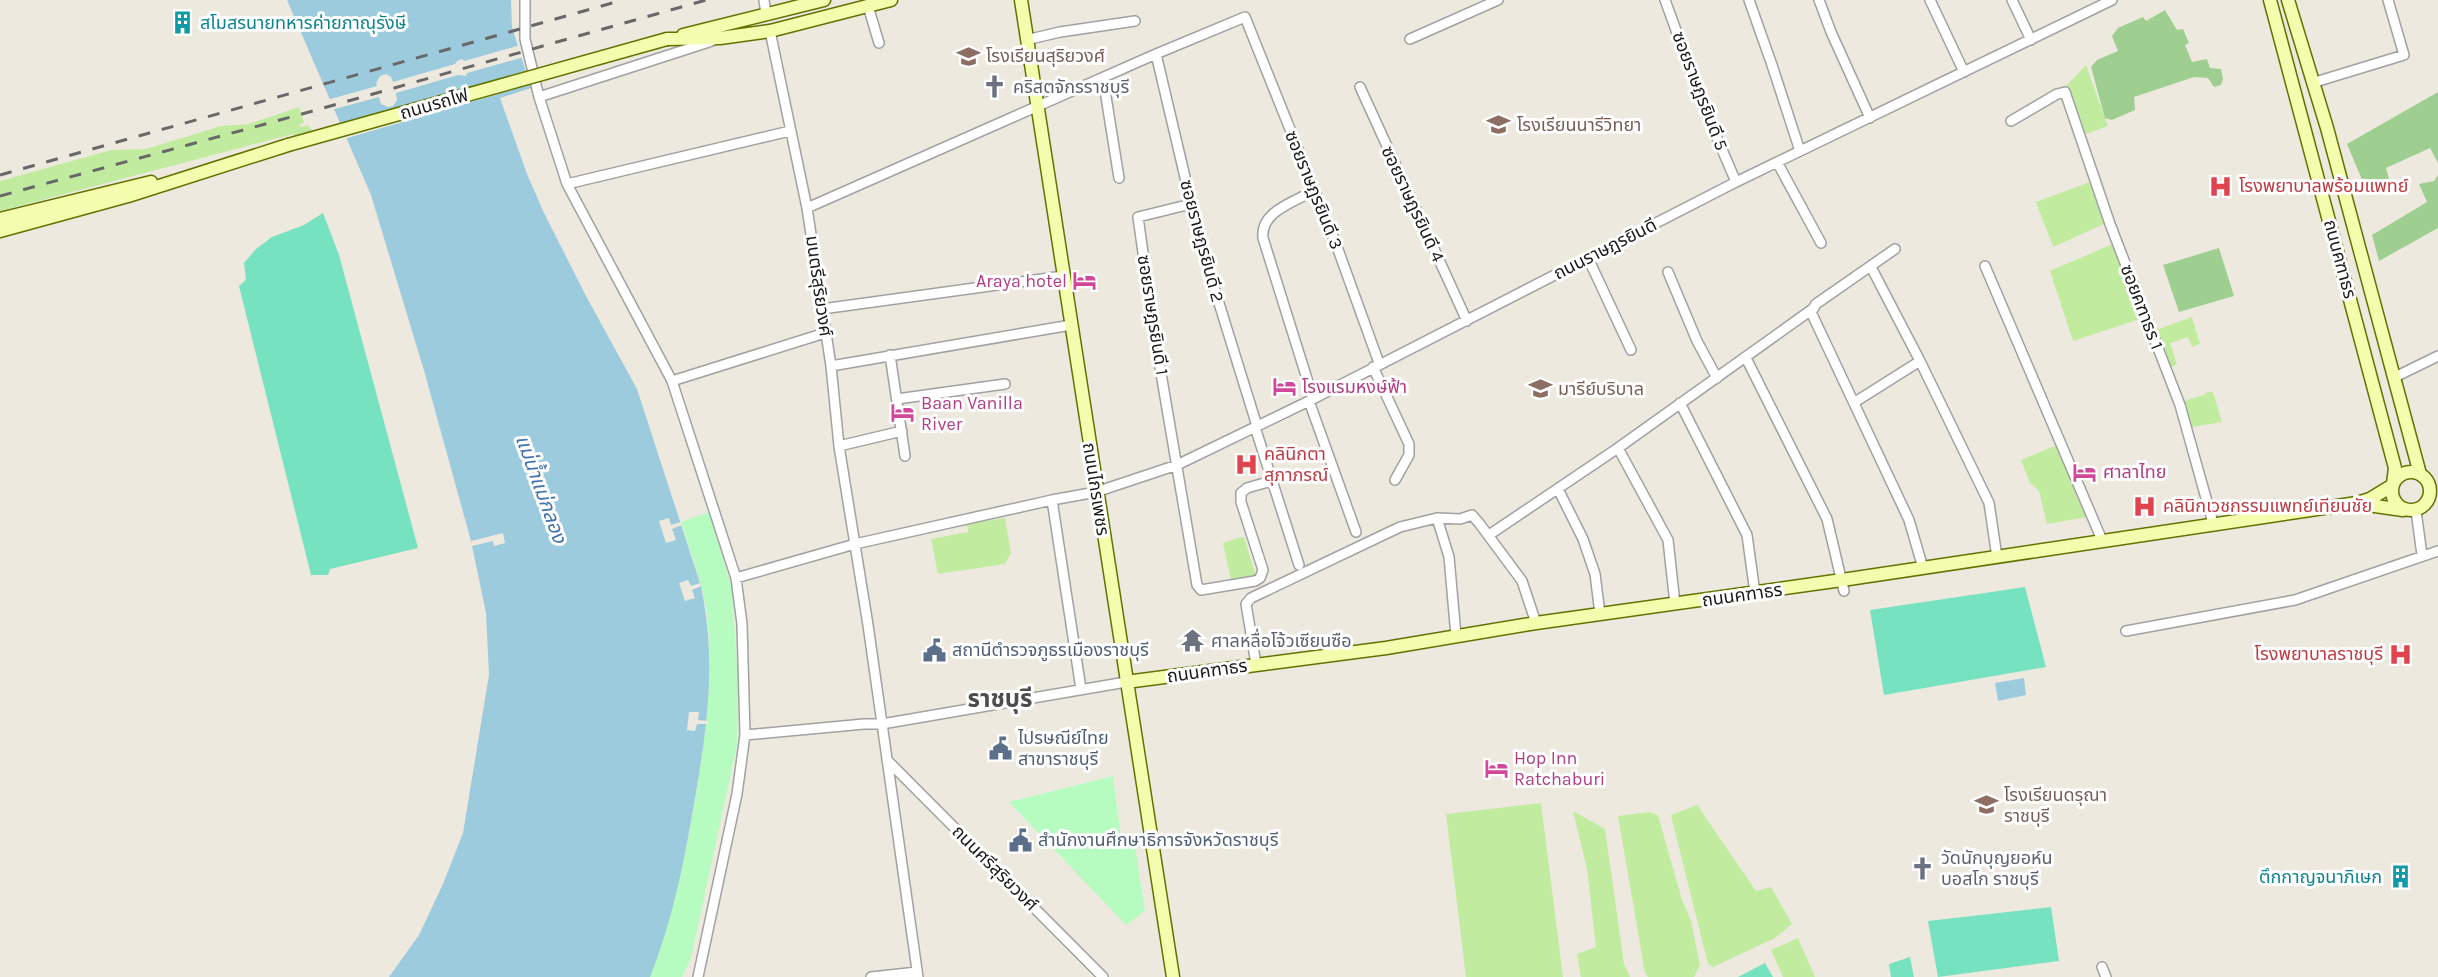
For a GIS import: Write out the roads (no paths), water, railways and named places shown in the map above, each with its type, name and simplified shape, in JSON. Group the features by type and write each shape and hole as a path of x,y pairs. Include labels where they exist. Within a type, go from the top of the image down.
{"street":[{"path":"525,0 525,39 539,97 567,184 672,381 736,578 743,645 745,735 736,794 698,977"},
{"path":"764,0 766,14"},
{"name":"ถนนรถไฟ","path":"0,231 128,196 288,145 710,27 824,0"},
{"name":"ถนนรถไฟ","path":"667,39 720,39 770,31 891,0"},
{"name":"ถนนไกรเพชร","path":"1021,0 1173,977"},
{"path":"1410,39 1498,0"},
{"name":"ซอยราษฎรยินดี 5","path":"1665,0 1705,110 1736,182"},
{"path":"1749,0 1773,65 1800,151"},
{"path":"1819,0 1870,118"},
{"path":"1930,0 1964,72"},
{"path":"2012,0 2031,40"},
{"name":"ถนนราษฎรยินดี","path":"736,578 855,544 1096,492 1177,465 1467,321 1736,182 2031,40 2096,3 2112,0"},
{"name":"ถนนคฑาธร","path":"1126,682 1386,648 1536,623 1755,593 1843,586 1923,568 2357,503 2370,499 2393,484 2395,468 2270,0"},
{"name":"ถนนคฑาธร","path":"2288,0 2327,129 2393,378 2422,475"},
{"path":"2312,83 2404,55 2388,0"},
{"path":"868,6 879,43"},
{"name":"ซอยราษฎรยินดี 3","path":"1156,54 1245,17 1315,190 1376,365 1408,444 1410,454 1395,480"},
{"path":"1026,40 1060,32 1135,21"},
{"name":"มนตรีสุริยวงศ์","path":"770,31 807,208 831,366 838,446 855,544 918,975"},
{"path":"539,97 720,39"},
{"path":"807,208 1156,54"},
{"name":"ซอยราษฎรยินดี 2","path":"1156,54 1201,245 1271,481 1299,565"},
{"path":"1103,78 1119,178"},
{"name":"ซอยราษฎรยินดี 4","path":"1360,87 1467,321"},
{"name":"ซอยคฑาธร 1","path":"2011,121 2057,94 2065,92 2110,224 2180,405 2212,523"},
{"path":"567,184 790,130"},
{"path":"1777,162 1821,243"},
{"name":"ถนนรถไฟ","path":"0,219 114,189 202,171"},
{"path":"1315,190 1268,216 1262,227 1263,238 1311,399 1356,532"},
{"name":"ซอยราษฎรยินดี 1","path":"1177,465 1155,338 1138,217 1191,204"},
{"path":"1489,536 1746,358 1895,249"},
{"path":"1588,258 1631,350"},
{"path":"1985,266 2102,540"},
{"path":"1871,267 1989,503 1997,557"},
{"path":"1668,272 1717,378"},
{"path":"822,309 1063,276"},
{"path":"1814,308 1811,312 1909,520 1923,568"},
{"path":"831,366 1071,325"},
{"path":"672,381 825,333"},
{"path":"890,355 905,456"},
{"path":"2393,378 2438,357"},
{"path":"1746,358 1827,519 1843,586"},
{"path":"1855,402 1920,361"},
{"path":"897,399 1005,384"},
{"path":"1680,403 1747,535 1755,593"},
{"path":"838,446 902,431"},
{"path":"1618,447 1668,540 1675,604"},
{"path":"1177,465 1197,585 1201,591 1260,578 1263,570 1241,502 1241,493 1247,488 1271,481"},
{"path":"2438,483 2422,475 2405,473 2393,484 2394,501 2400,507 2415,510 2438,500"},
{"path":"2415,510 2427,503 2431,492 2428,481 2422,475"},
{"path":"1558,489 1583,539 1595,574 1600,614"},
{"path":"1052,500 1082,689"},
{"name":"ถนนคฑาธร","path":"2357,503 2415,510"},
{"path":"2415,510 2422,555"},
{"path":"1256,664 1246,613 1246,604 1251,598 1400,527 1437,518 1460,519 1472,515 1522,581 1536,623"},
{"path":"1437,518 1449,557 1456,636"},
{"path":"2126,631 2295,600 2438,551"},
{"path":"745,735 882,724 1126,682"},
{"name":"ถนนศรีสุริยวงศ์","path":"887,760 1103,977"},
{"path":"2102,967 2106,977"},
{"path":"871,977 918,975"}],"water":[{"name":"แม่น้ำแม่กลอง","path":"287,0 511,0 512,27 531,88 500,98 527,174 544,213 637,389 701,586 706,615 708,696 699,776 677,892 650,977 389,977 419,935 443,884 463,833 489,675 486,613 471,541 425,374 371,195"},
{"path":"2024,678 2026,695 1998,701 1995,683"}],"railway":[{"path":"0,175 623,0"},
{"path":"0,196 706,0"}],"place":[{"name":"สโมสรนายทหารค่ายภาณุรังษี","path":"182,23"},
{"name":"โรงเรียนสุริยวงศ์","path":"968,56"},
{"name":"คริสตจักรราชบุรี","path":"995,87"},
{"name":"โรงเรียนนารีวิทยา","path":"1499,125"},
{"name":"โรงพยาบาลพร้อมแพทย์","path":"2221,186"},
{"name":"Araya hotel","path":"1085,281"},
{"name":"โรงแรมหงษ์ฟ้า","path":"1284,387"},
{"name":"มารีย์บริบาล","path":"1540,389"},
{"name":"Baan Vanilla River","path":"903,413"},
{"name":"คลินิกตา สุภาภรณ์","path":"1246,464"},
{"name":"ศาลาไทย","path":"2085,472"},
{"name":"คลินิกเวชกรรมแพทย์เทียนชัย","path":"2145,506"},
{"name":"ศาลหลื่อโจ้วเซียนซือ","path":"1193,641"},
{"name":"สถานีตำรวจภูธรเมืองราชบุรี","path":"934,650"},
{"name":"โรงพยาบาลราชบุรี","path":"2401,654"},
{"name":"ไปรษณีย์ไทย สาขาราชบุรี","path":"1000,748"},
{"name":"Hop Inn Ratchaburi","path":"1496,768"},
{"name":"โรงเรียนดรุณา ราชบุรี","path":"1986,805"},
{"name":"สำนักงานศึกษาธิการจังหวัดราชบุรี","path":"1020,840"},
{"name":"วัดนักบุญยอห์น บอสโก ราชบุรี","path":"1923,868"},
{"name":"ตึกกาญจนาภิเษก","path":"2400,877"}],"district":[{"name":"ราชบุรี","path":"1000,699"}]}
